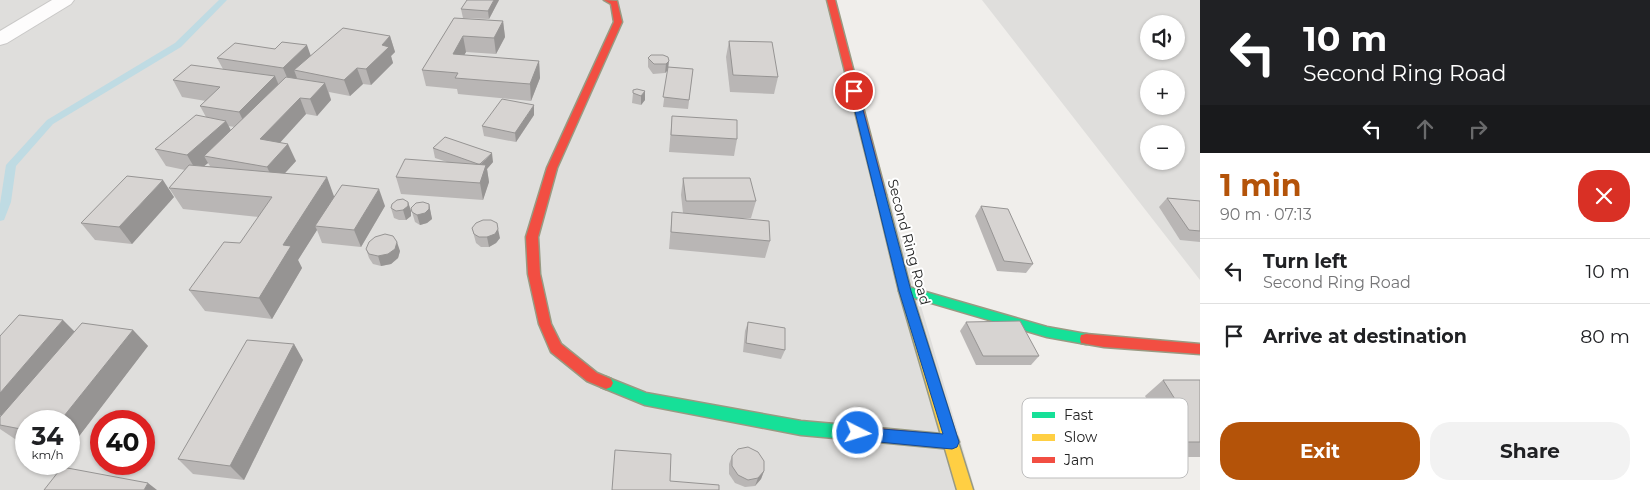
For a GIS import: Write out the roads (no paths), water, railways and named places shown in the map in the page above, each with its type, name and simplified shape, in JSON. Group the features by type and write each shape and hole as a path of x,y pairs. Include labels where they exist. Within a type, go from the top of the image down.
{"street":[{"path":"0,39 65,0"},
{"path":"608,0 614,3 618,22 552,168 532,237 534,274 545,324 556,348 592,377 645,399 801,428 952,442"},
{"name":"Second Ring Road","path":"831,0 905,291 965,490"},
{"path":"905,291 1047,332 1104,342 1200,349"}],"waterway":[{"path":"0,217 6,202 11,165 50,122 178,45 223,0"}]}
